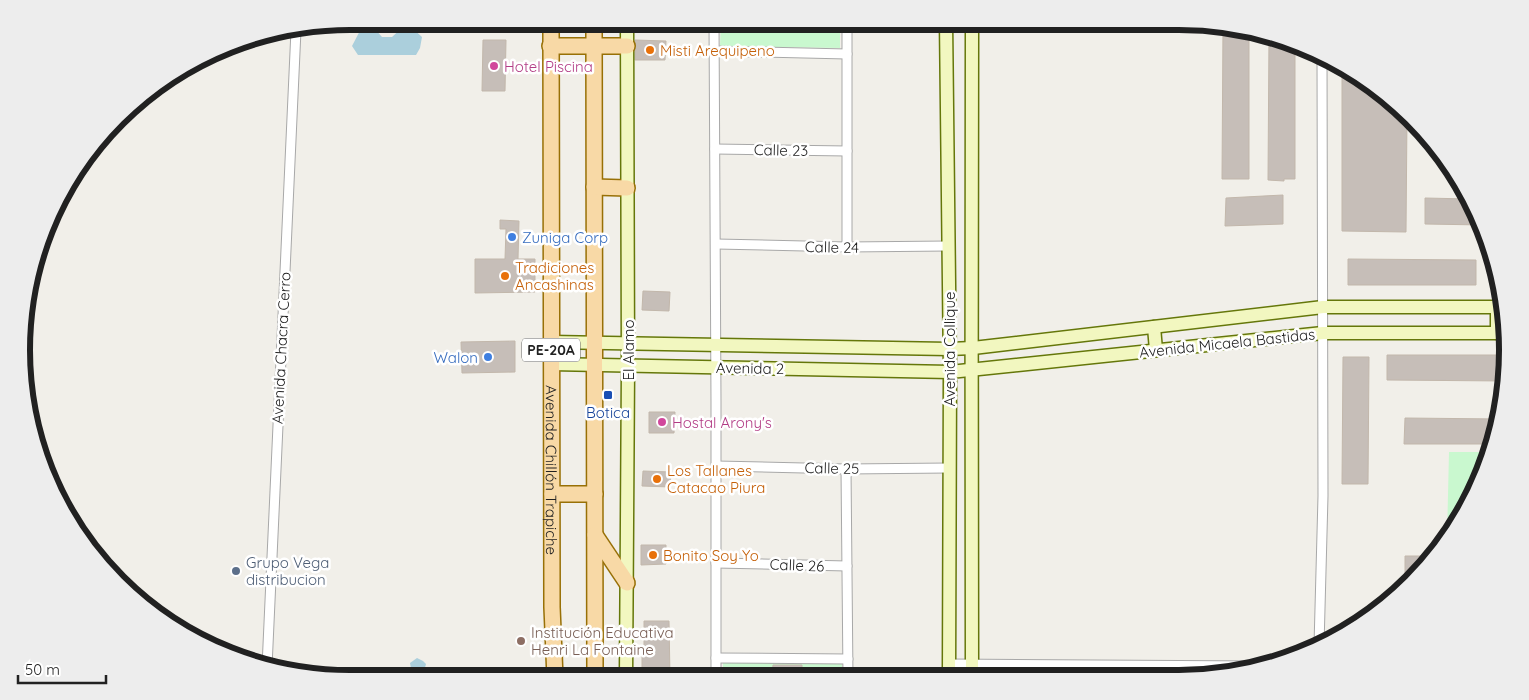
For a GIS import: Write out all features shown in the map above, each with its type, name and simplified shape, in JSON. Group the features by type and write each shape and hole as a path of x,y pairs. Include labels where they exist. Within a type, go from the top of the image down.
{"main road":[{"name":"Avenida Chillón Trapiche","path":"550,30 552,607 555,670"},
{"name":"PE-20A","path":"594,30 595,670"},
{"name":"El Alamo","path":"626,670 627,30"},
{"name":"Avenida Collique","path":"946,30 950,372 949,670"},
{"path":"972,30 972,670"},
{"path":"550,46 627,46"},
{"path":"594,187 627,188"},
{"name":"Avenida Micaela Bastidas","path":"949,348 973,348 1323,307 1496,308"},
{"path":"1154,326 1156,350"},
{"name":"Avenida Micaela Bastidas","path":"950,372 1323,334 1498,333"},
{"path":"1034,341 1028,351 1032,360 1039,363"},
{"name":"Avenida 2","path":"551,342 949,348"},
{"name":"Avenida 2","path":"551,364 950,372"},
{"path":"552,494 595,494"},
{"path":"595,535 627,583"}],"street":[{"path":"714,30 716,149 716,670"},
{"path":"847,30 847,247"},
{"name":"Avenida Chacra Cerro","path":"267,659 296,35"},
{"path":"714,51 847,54"},
{"path":"1319,638 1323,496 1322,64"},
{"name":"Calle 23","path":"716,149 847,151"},
{"name":"Calle 24","path":"716,244 847,247 948,246"},
{"name":"Calle 25","path":"716,466 846,469 949,468"},
{"path":"846,469 848,670"},
{"name":"Calle 26","path":"716,563 847,566"},
{"path":"716,658 848,659"},
{"path":"949,670 1224,666"}],"green space":[{"path":"721,30 840,30 840,48 720,46"},
{"path":"1449,452 1482,452 1466,492 1447,524"},
{"path":"723,662 842,664 842,670 723,670"}],"water":[{"path":"360,30 376,30 382,37 392,37 400,30 414,30 422,37 420,48 416,55 358,55 352,46"},
{"path":"417,658 426,664 424,670 411,670 410,663"}],"building":[{"path":"1223,33 1249,38 1249,179 1222,179"},
{"name":"Hotel Piscina","path":"483,40 506,40 505,91 482,91"},
{"name":"Misti Arequipeno","path":"635,40 666,41 665,60 635,60"},
{"path":"1269,43 1295,52 1295,179 1284,179 1284,181 1268,180"},
{"path":"1342,75 1374,96 1407,126 1406,232 1342,231"},
{"path":"1283,195 1283,224 1225,226 1226,198"},
{"path":"1425,198 1461,199 1474,225 1425,224"},
{"name":"Tradiciones Ancashinas","path":"500,220 519,221 518,259 535,259 535,292 475,293 475,259 505,259 506,229 500,229"},
{"path":"1348,259 1476,260 1476,285 1348,285"},
{"path":"643,291 670,292 669,311 642,310"},
{"name":"Walon","path":"515,341 515,372 462,373 461,342"},
{"path":"1387,355 1499,355 1497,381 1387,380"},
{"path":"1343,357 1369,357 1368,484 1342,484"},
{"name":"Hostal Arony's","path":"649,412 675,412 674,433 649,433"},
{"path":"1405,418 1491,419 1485,444 1404,444"},
{"name":"Los Tallanes Catacao Piura","path":"643,471 671,472 670,487 642,486"},
{"name":"Bonito Soy Yo","path":"641,545 666,545 666,564 641,565"},
{"path":"1405,556 1424,556 1420,561 1405,576"},
{"path":"644,621 669,621 670,670 642,670 642,650 644,650"},
{"path":"773,665 802,665 802,670 773,670"}],"place":[{"name":"Misti Arequipeno","path":"650,50"},
{"name":"Hotel Piscina","path":"494,66"},
{"name":"Zuniga Corp","path":"512,237"},
{"name":"Tradiciones Ancashinas","path":"505,276"},
{"name":"Walon","path":"488,357"},
{"name":"Botica","path":"608,395"},
{"name":"Hostal Arony's","path":"662,422"},
{"name":"Los Tallanes Catacao Piura","path":"657,479"},
{"name":"Bonito Soy Yo","path":"653,555"},
{"name":"Grupo Vega distribucion","path":"236,571"},
{"name":"Institución Educativa Henri La Fontaine","path":"521,641"}]}
